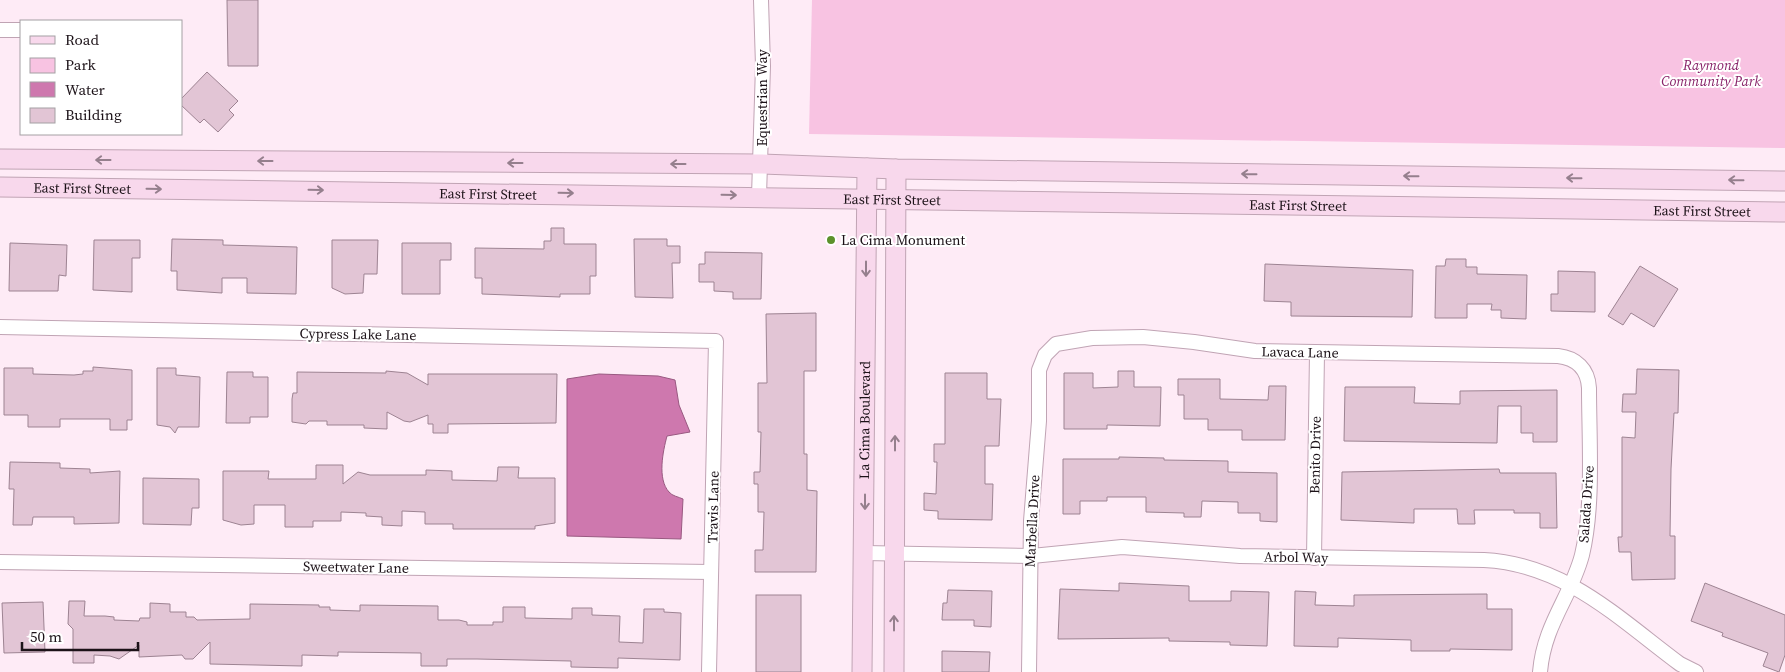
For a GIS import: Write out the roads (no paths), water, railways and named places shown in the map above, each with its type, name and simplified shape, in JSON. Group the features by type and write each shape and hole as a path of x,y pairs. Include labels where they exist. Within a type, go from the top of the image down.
{"main road":[{"name":"East First Street","path":"0,159 761,164 896,169 1785,181"},
{"name":"La Cima Boulevard","path":"862,672 867,168"},
{"path":"894,672 896,169"},
{"path":"1764,211 1765,181"},
{"name":"East First Street","path":"0,187 759,196 897,200 1785,212"}],"street":[{"name":"Equestrian Way","path":"759,196 763,66 761,0"},
{"path":"0,30 20,30"},
{"name":"Cypress Lake Lane","path":"0,327 716,341"},
{"name":"Lavaca Lane","path":"1039,370 1045,355 1056,344 1092,338 1169,339 1255,351 1558,356 1577,362"},
{"name":"Travis Lane","path":"709,672 716,341"},
{"name":"Benito Drive","path":"1314,558 1317,353"},
{"name":"Salada Drive","path":"1540,672 1549,630 1571,584 1581,556 1588,513 1589,388 1586,374 1577,362"},
{"name":"Marbella Drive","path":"1029,672 1031,507 1039,421 1039,370"},
{"name":"Arbol Way","path":"864,553 1030,556 1122,547 1240,556 1500,561 1529,566 1571,584 1680,664 1696,672"},
{"name":"Sweetwater Lane","path":"0,562 711,572"}],"water":[{"path":"599,374 658,376 675,380 679,405 690,432 667,436 662,473 665,486 669,492 683,499 681,539 567,536 567,379"}],"place":[{"name":"La Cima Monument","path":"831,240"}],"park label":[{"name":"Raymond Community Park","path":"1711,74"}]}
